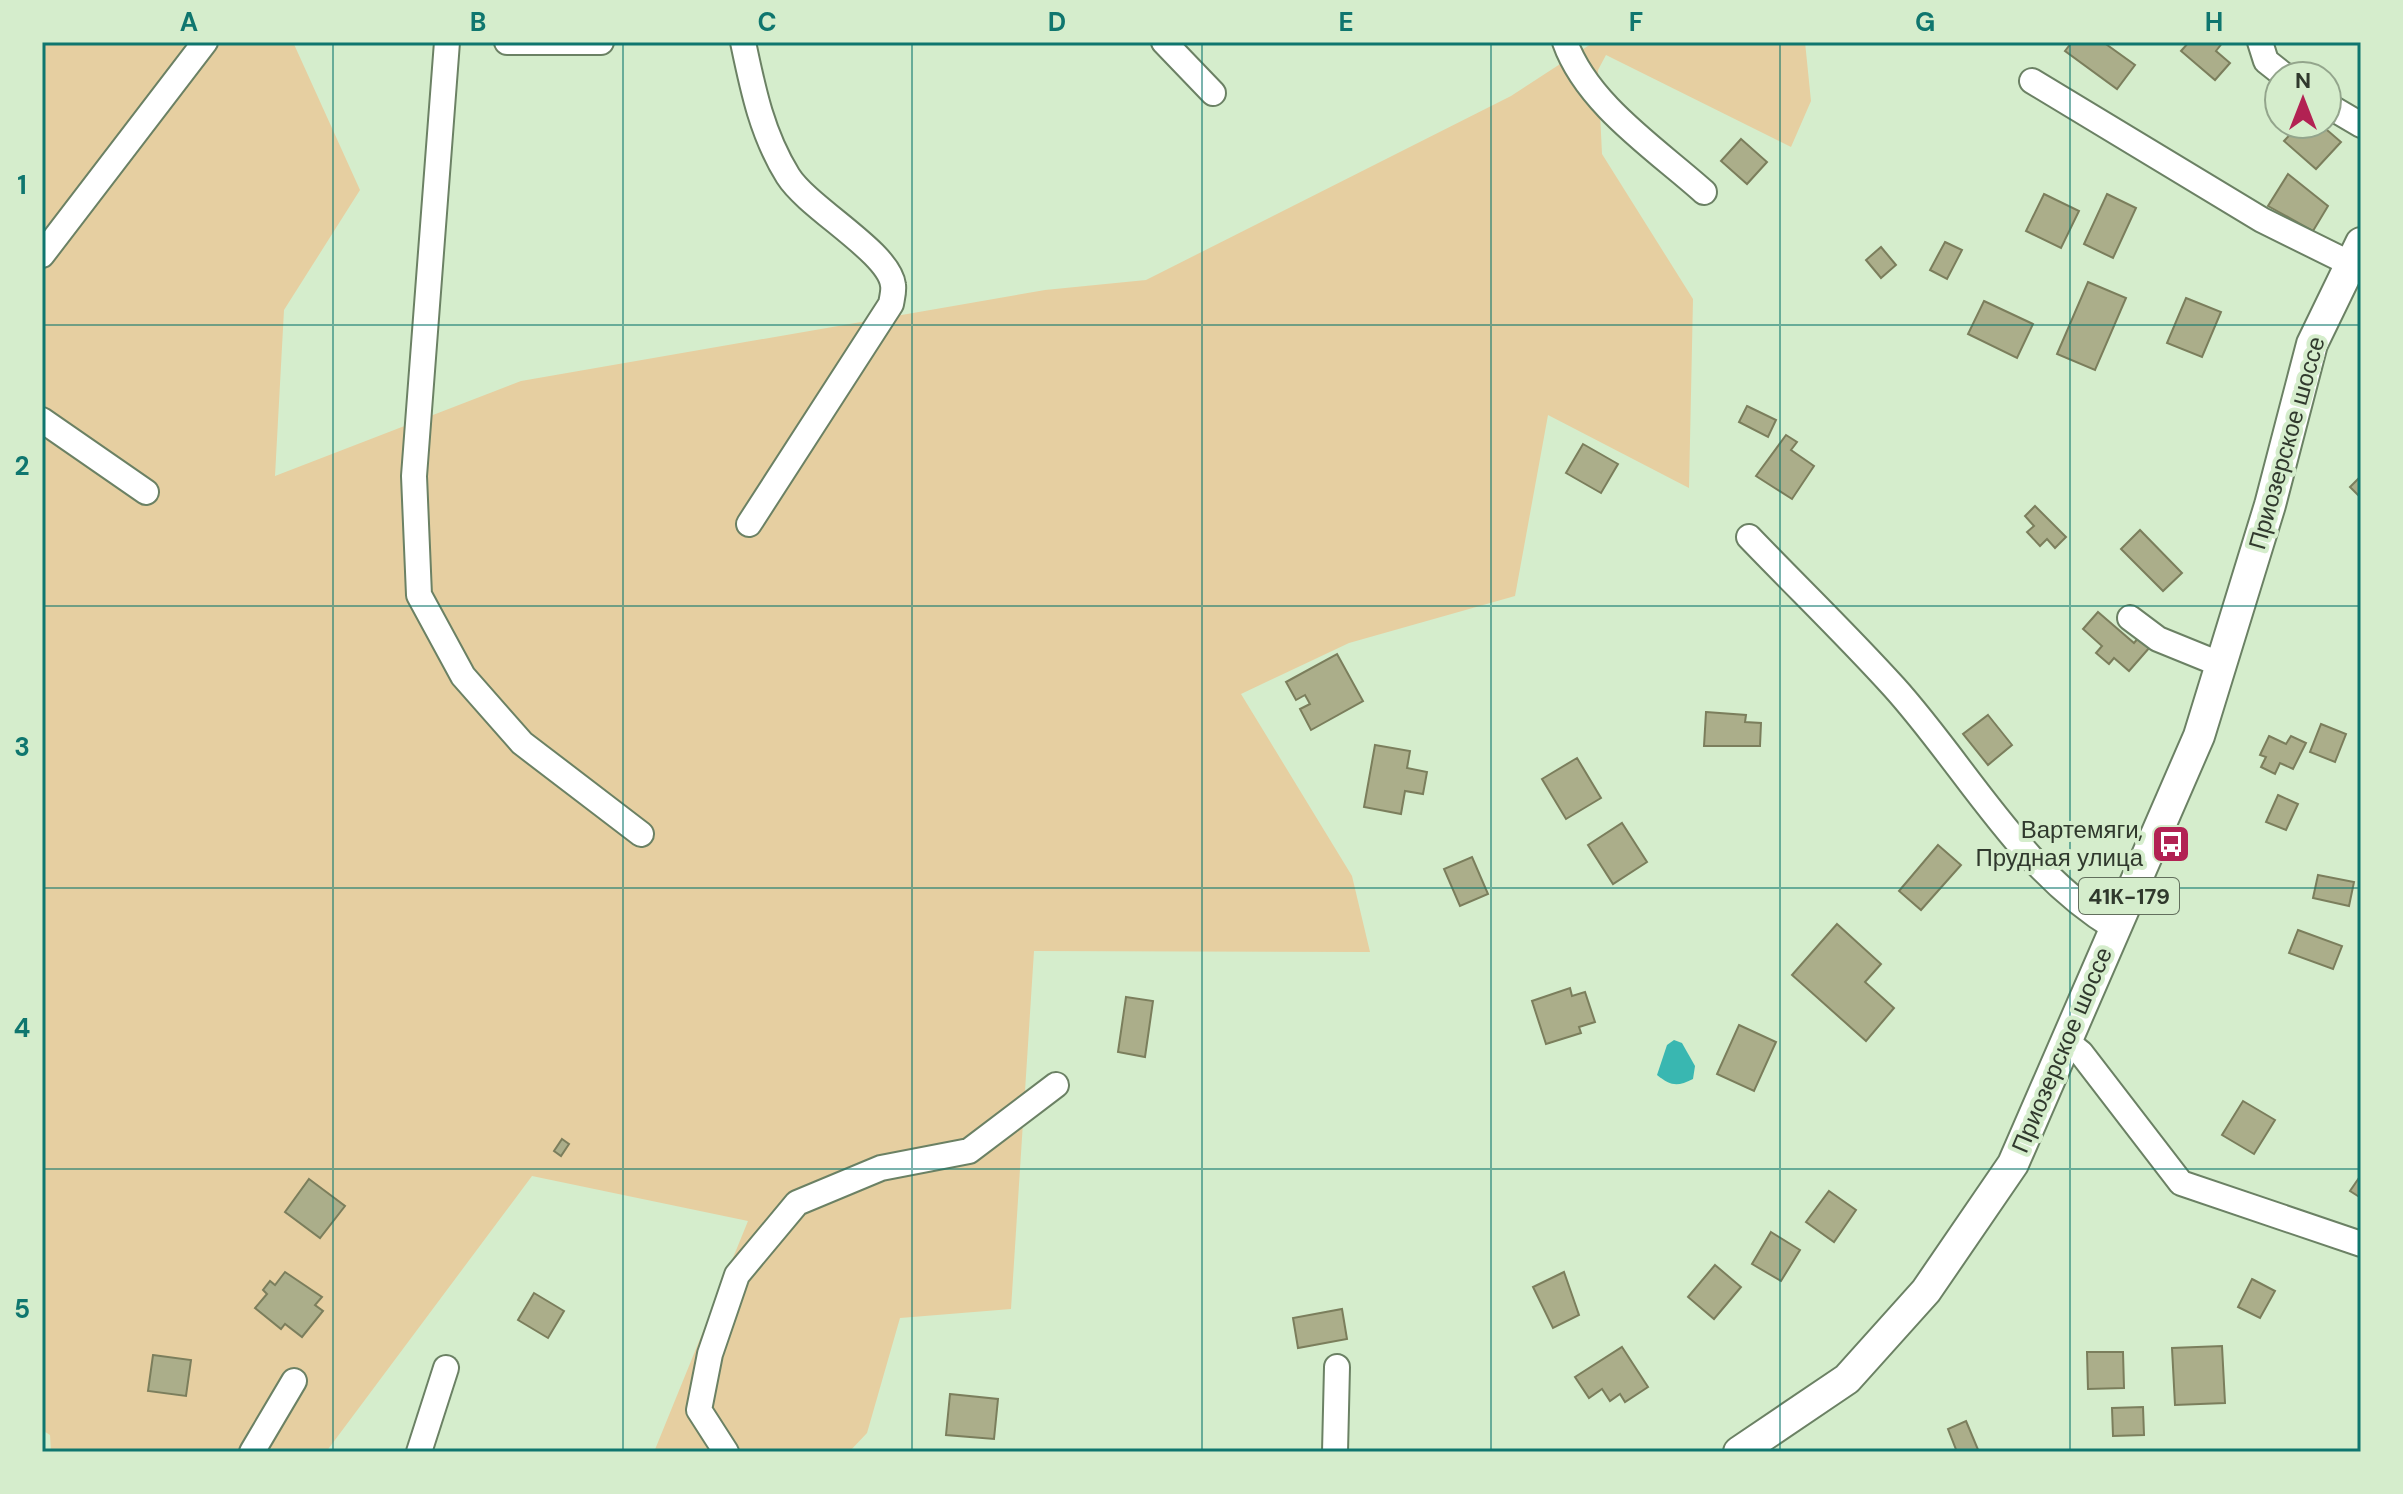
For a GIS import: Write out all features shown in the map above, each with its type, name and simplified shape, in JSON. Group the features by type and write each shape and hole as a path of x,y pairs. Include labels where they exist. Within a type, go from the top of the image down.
{"main road":[{"name":"Приозерское шоссе","path":"1739,1452 1847,1379 1926,1291 2013,1164 2199,736 2270,505 2312,344 2355,253"}],"street":[{"path":"42,255 205,42"},
{"path":"447,42 414,476 419,595 463,676 522,743 641,834"},
{"path":"507,42 601,42"},
{"path":"743,42 764,131 790,180 882,260 893,284 891,304 749,524"},
{"path":"1164,42 1213,93"},
{"path":"1565,42 1573,64 1607,105 1704,192"},
{"path":"2032,81 2262,220 2355,253"},
{"path":"2343,114 2361,125"},
{"path":"42,420 146,492"},
{"path":"1749,537 1895,688 2006,831 2080,907 2115,928"},
{"path":"2130,618 2158,639 2222,665"},
{"path":"2066,1041 2081,1053 2181,1183 2361,1244"},
{"path":"726,1452 699,1410 710,1354 737,1275 797,1203 881,1168 969,1151 1056,1085"},
{"path":"1335,1452 1337,1367"},
{"path":"419,1452 446,1368"},
{"path":"252,1452 294,1381"}],"shaded area":[{"path":"42,42 293,42 360,190 284,310 275,476 521,381 1045,290 1146,280 1511,96 1594,42 1805,42 1811,101 1791,147 1606,55 1598,70 1602,154 1693,299 1689,488 1548,415 1515,596 1349,643 1241,694 1352,876 1370,952 1034,951 1011,1309 900,1318 867,1433 849,1452 654,1452 748,1221 532,1176 326,1452 51,1452 50,1435 42,1430"}],"water":[{"path":"1674,1040 1682,1043 1695,1066 1693,1079 1678,1084 1657,1075 1667,1045"}],"building":[{"path":"2072,42 2103,42 2135,65 2117,89 2065,51"},
{"path":"2189,42 2223,42 2216,51 2230,63 2215,80 2181,51"},
{"path":"1741,139 1767,162 1747,184 1721,161"},
{"path":"2339,140 2341,142 2316,169 2284,141"},
{"path":"2288,174 2328,206 2313,231 2268,206"},
{"path":"2044,194 2079,211 2061,248 2026,231"},
{"path":"2107,194 2136,208 2113,258 2084,244"},
{"path":"1945,242 1962,250 1947,279 1930,270"},
{"path":"1881,247 1896,265 1881,278 1866,260"},
{"path":"2088,282 2126,298 2095,370 2057,354"},
{"path":"2186,298 2221,312 2202,357 2167,343"},
{"path":"1984,301 2033,324 2017,358 1968,334"},
{"path":"1747,406 1776,420 1768,437 1739,422"},
{"path":"1786,435 1797,442 1791,450 1814,466 1792,499 1756,476"},
{"path":"1583,444 1618,464 1601,493 1566,473"},
{"path":"2361,476 2361,498 2350,487"},
{"path":"2035,506 2066,537 2055,548 2047,539 2040,546 2027,532 2034,526 2025,516"},
{"path":"2140,530 2182,573 2163,591 2121,549"},
{"path":"2098,612 2134,643 2139,637 2150,647 2129,671 2114,658 2109,664 2096,653 2102,646 2083,629"},
{"path":"1337,654 1363,701 1311,730 1300,709 1310,704 1305,695 1296,700 1286,682"},
{"path":"1706,712 1746,715 1745,722 1761,723 1760,746 1704,746"},
{"path":"1988,715 2012,745 1988,765 1963,734"},
{"path":"2321,724 2346,734 2335,762 2310,752"},
{"path":"2269,736 2286,744 2291,736 2306,743 2293,769 2280,763 2275,774 2261,767 2266,757 2260,755"},
{"path":"1375,745 1410,751 1407,768 1427,772 1423,794 1405,791 1401,814 1364,807"},
{"path":"1577,758 1601,798 1566,819 1542,779"},
{"path":"2278,795 2298,804 2286,830 2266,822"},
{"path":"1622,823 1647,862 1613,884 1588,845"},
{"path":"1938,845 1961,865 1921,910 1899,891"},
{"path":"1472,857 1488,894 1460,906 1444,869"},
{"path":"2318,875 2354,882 2349,906 2313,898"},
{"path":"1837,924 1881,964 1865,982 1894,1008 1866,1041 1792,975"},
{"path":"2298,930 2342,946 2333,969 2289,953"},
{"path":"1570,988 1572,996 1585,992 1595,1022 1579,1027 1581,1033 1546,1044 1532,1001"},
{"path":"1126,997 1153,1001 1145,1057 1118,1052"},
{"path":"1739,1025 1776,1042 1754,1091 1717,1074"},
{"path":"2243,1101 2275,1120 2254,1154 2222,1135"},
{"path":"562,1139 569,1144 561,1156 554,1151"},
{"path":"2361,1175 2361,1198 2350,1191"},
{"path":"309,1179 345,1206 320,1238 285,1212"},
{"path":"1829,1191 1856,1210 1834,1242 1806,1222"},
{"path":"1771,1232 1800,1250 1781,1281 1752,1264"},
{"path":"1715,1265 1741,1287 1714,1319 1688,1297"},
{"path":"285,1272 322,1297 315,1305 323,1311 302,1337 285,1324 281,1329 255,1308 267,1294 263,1290 270,1281 275,1285"},
{"path":"1564,1272 1579,1315 1553,1328 1533,1287"},
{"path":"2252,1279 2275,1291 2260,1318 2238,1307"},
{"path":"534,1293 564,1311 548,1338 518,1320"},
{"path":"1342,1309 1347,1339 1298,1348 1293,1318"},
{"path":"2222,1346 2225,1403 2175,1405 2172,1348"},
{"path":"1622,1347 1648,1387 1625,1402 1620,1394 1610,1401 1602,1389 1589,1398 1575,1377"},
{"path":"2087,1352 2123,1352 2124,1388 2088,1389"},
{"path":"153,1355 191,1360 186,1396 148,1391"},
{"path":"950,1394 998,1399 994,1439 946,1435"},
{"path":"2143,1407 2144,1435 2113,1436 2112,1408"},
{"path":"1966,1421 1979,1452 1957,1452 1948,1429"}],"place":[{"name":"Вартемяги, Прудная улица","path":"2171,844"}]}
